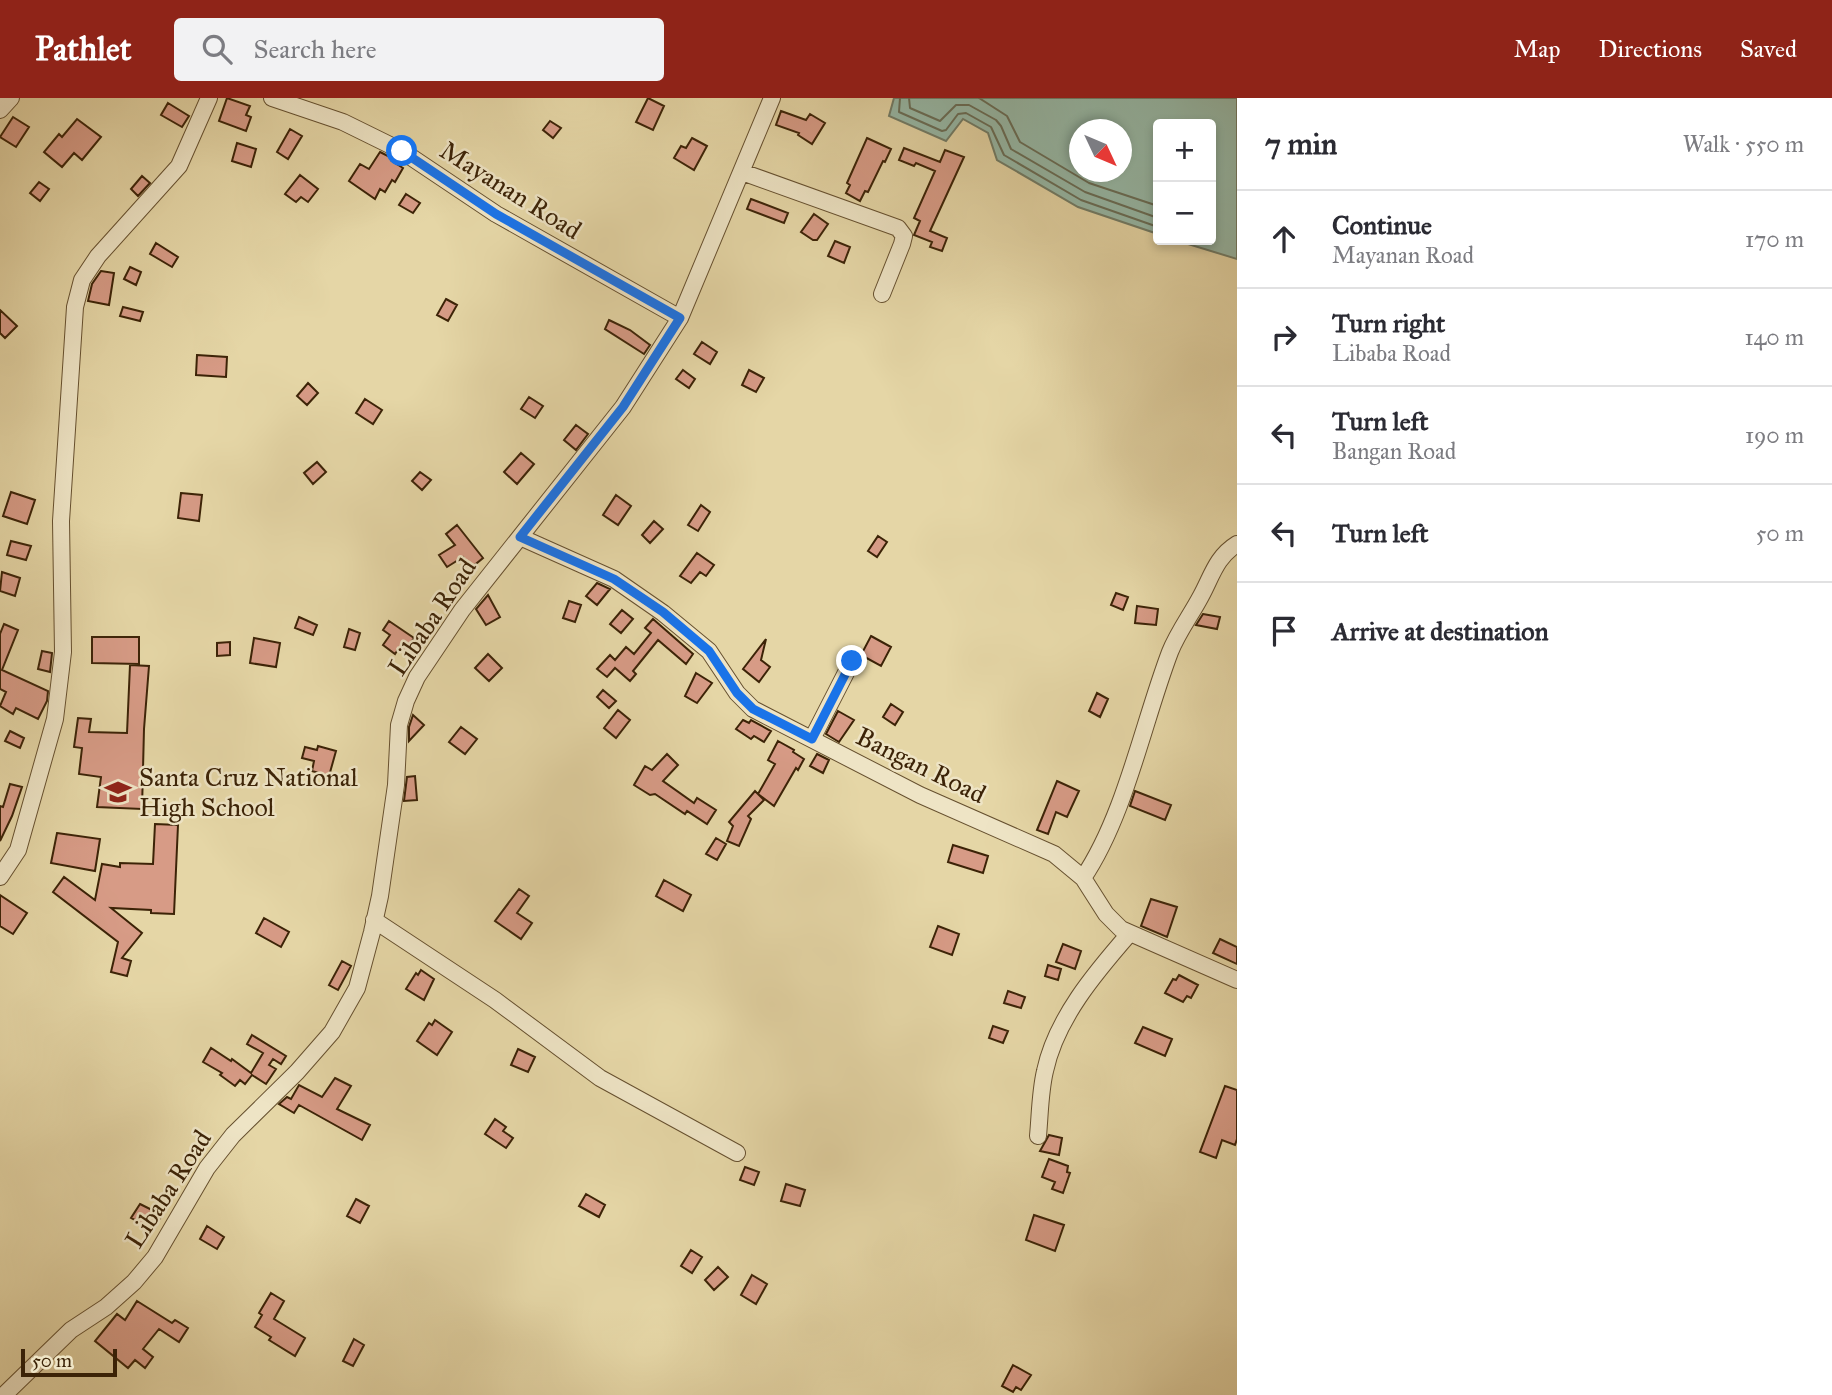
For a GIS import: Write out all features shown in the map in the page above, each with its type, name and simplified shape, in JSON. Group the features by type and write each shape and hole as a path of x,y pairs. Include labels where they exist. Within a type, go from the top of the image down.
{"street":[{"path":"0,110 11,98"},
{"path":"0,877 18,850 55,719 62,652 61,522 75,307 82,280 98,256 179,166 209,98"},
{"name":"Mayanan Road","path":"272,98 343,122 402,151 496,214 680,318"},
{"name":"Libaba Road","path":"4,1395 71,1330 106,1307 134,1282 155,1257 207,1168 233,1135 297,1072 332,1032 357,988 374,920 396,785 399,725 417,677 462,610 623,407 680,318 772,98"},
{"path":"742,172 898,228 904,236 882,294"},
{"name":"Bangan Road","path":"520,537 614,579 663,612 709,651 737,693 753,709 920,795 1054,855 1083,878 1112,922 1129,934 1237,980"},
{"path":"1083,878 1103,843 1179,632 1204,592 1215,564 1237,544"},
{"path":"812,739 852,661"},
{"path":"374,920 495,1000 600,1077 737,1153"},
{"path":"1038,1136 1045,1070 1063,1023 1092,977 1129,934"}],"water":[{"path":"894,98 1237,98 1237,259 1191,245 1216,245 1216,119 1153,119 1153,232 1078,207 997,160 988,133 963,119 946,141 889,116"}],"building":[{"path":"227,98 250,106 246,115 251,117 246,131 219,121"},
{"path":"648,98 664,106 653,130 636,122"},
{"path":"168,103 189,116 182,127 161,115"},
{"path":"781,111 806,120 810,114 825,123 812,144 798,135 799,133 776,125"},
{"path":"13,117 29,127 16,147 0,137"},
{"path":"77,119 101,137 82,160 74,153 62,167 44,152 59,134 62,137"},
{"path":"550,121 561,128 553,138 543,130"},
{"path":"290,129 302,136 288,159 277,152"},
{"path":"692,138 707,146 694,170 674,158 681,146 686,148"},
{"path":"867,138 891,149 868,192 865,191 860,201 846,193 850,185 847,183"},
{"path":"237,143 256,149 251,167 232,161"},
{"path":"904,148 940,162 945,150 964,157 930,231 947,238 942,251 930,247 932,242 914,235 920,221 914,218 935,171 899,160"},
{"path":"380,152 394,159 392,161 403,168 395,182 392,180 385,192 380,189 375,199 349,181 360,164 369,169"},
{"path":"300,175 318,189 308,202 301,197 296,202 285,194"},
{"path":"142,176 150,183 138,196 131,189"},
{"path":"39,182 49,189 40,201 30,193"},
{"path":"406,194 420,203 413,213 399,205"},
{"path":"751,199 788,213 784,223 747,209"},
{"path":"814,214 828,224 817,240 801,232"},
{"path":"835,241 850,247 844,263 828,256"},
{"path":"156,243 178,257 172,267 150,254"},
{"path":"130,267 141,272 136,285 124,279"},
{"path":"101,271 114,273 109,305 88,301 92,284"},
{"path":"446,299 457,305 448,321 437,315"},
{"path":"123,307 143,312 140,321 120,316"},
{"path":"0,310 17,326 5,338 0,333"},
{"path":"609,320 630,330 650,345 644,354 605,329"},
{"path":"702,342 717,352 710,364 694,354"},
{"path":"197,355 227,357 226,377 196,375"},
{"path":"683,370 695,379 689,388 676,379"},
{"path":"749,370 764,378 756,392 742,385"},
{"path":"308,383 318,393 307,405 297,396"},
{"path":"529,397 543,406 535,418 521,409"},
{"path":"365,399 382,410 373,424 356,413"},
{"path":"576,425 588,434 576,450 564,440"},
{"path":"521,453 534,464 517,484 504,472"},
{"path":"317,462 326,472 313,484 304,473"},
{"path":"420,472 431,480 422,490 412,481"},
{"path":"11,492 35,500 27,524 3,516"},
{"path":"181,493 202,495 199,521 178,518"},
{"path":"616,495 631,506 618,525 603,515"},
{"path":"701,505 710,512 698,531 688,525"},
{"path":"654,521 663,529 650,543 642,535"},
{"path":"457,525 483,558 472,567 463,557 447,567 439,555 455,545 446,534"},
{"path":"878,536 887,542 877,557 868,551"},
{"path":"11,541 31,546 26,560 7,555"},
{"path":"697,553 714,565 706,576 700,572 691,583 680,576"},
{"path":"2,572 20,578 15,596 0,591"},
{"path":"597,583 610,589 597,605 586,596"},
{"path":"1116,593 1128,597 1123,610 1111,605"},
{"path":"488,595 500,617 486,625 476,609"},
{"path":"569,601 581,605 575,622 563,618"},
{"path":"1137,606 1158,609 1156,625 1135,623"},
{"path":"622,610 633,619 621,633 610,624"},
{"path":"1203,614 1220,617 1217,629 1196,625"},
{"path":"299,617 317,625 313,635 295,628"},
{"path":"653,619 693,654 686,664 658,640 633,671 636,674 630,681 615,668 607,677 597,669 610,655 615,660 626,647 634,654 651,633 645,628"},
{"path":"389,621 414,638 404,652 399,648 395,654 383,645 390,635 383,630"},
{"path":"4,624 18,630 2,670 48,691 47,701 38,719 16,708 13,714 0,706 6,692 0,689 0,634"},
{"path":"349,629 360,633 355,650 344,647"},
{"path":"871,636 891,647 881,666 861,655"},
{"path":"92,637 139,637 139,664 92,663"},
{"path":"254,638 280,643 276,667 250,663"},
{"path":"766,639 761,660 770,667 759,682 743,669"},
{"path":"230,642 230,655 217,656 217,643"},
{"path":"42,651 52,653 50,672 38,669"},
{"path":"488,654 502,668 489,681 475,668"},
{"path":"130,665 149,666 142,809 97,807 101,777 79,774 82,748 74,747 78,718 91,719 89,732 127,733"},
{"path":"696,673 712,683 697,703 685,696"},
{"path":"603,690 616,701 609,708 597,697"},
{"path":"1097,693 1108,699 1100,717 1089,711"},
{"path":"891,704 903,712 895,725 883,717"},
{"path":"618,710 630,720 616,738 604,728"},
{"path":"838,711 854,720 839,742 826,734"},
{"path":"413,715 424,725 409,741 409,727"},
{"path":"743,720 749,723 751,720 771,731 764,742 754,736 751,739 736,729"},
{"path":"461,727 477,739 465,754 449,742"},
{"path":"10,731 24,738 20,748 5,741"},
{"path":"778,741 804,759 774,806 758,794 775,764 768,760"},
{"path":"318,746 336,751 329,776 312,771 314,761 302,758 305,747 317,750"},
{"path":"667,754 678,765 663,781 694,803 697,798 716,810 707,824 634,785 645,766 652,770"},
{"path":"817,754 829,760 823,773 810,766"},
{"path":"415,776 417,800 404,801 407,777"},
{"path":"1057,781 1079,791 1067,817 1056,812 1048,834 1037,830"},
{"path":"10,784 22,787 0,841 0,806 3,807"},
{"path":"755,791 764,800 748,816 751,819 739,846 727,841 733,826 729,822"},
{"path":"1135,791 1171,805 1165,820 1130,806"},
{"path":"155,824 178,825 174,914 111,908 142,933 122,958 131,961 127,976 111,972 118,942 53,892 64,877 95,900 102,864 120,867 120,863 153,864"},
{"path":"57,833 100,839 95,871 51,863"},
{"path":"716,838 726,844 717,860 706,854"},
{"path":"953,845 988,856 983,873 948,862"},
{"path":"664,880 691,895 683,911 656,896"},
{"path":"519,889 529,896 517,913 532,923 521,939 495,921"},
{"path":"0,895 27,913 13,934 0,926"},
{"path":"1151,899 1177,907 1167,937 1141,926"},
{"path":"264,918 289,932 281,947 256,933"},
{"path":"938,926 959,934 952,955 930,947"},
{"path":"1220,939 1237,947 1237,964 1213,953"},
{"path":"1063,944 1081,951 1075,969 1056,962"},
{"path":"342,961 351,966 338,990 329,985"},
{"path":"1048,965 1061,969 1058,980 1045,976"},
{"path":"421,970 434,979 424,1000 406,989"},
{"path":"1179,975 1198,985 1191,998 1187,996 1183,1002 1165,993 1173,979 1176,980"},
{"path":"1008,991 1025,997 1021,1008 1004,1003"},
{"path":"435,1020 452,1032 437,1055 417,1041 429,1023 432,1025"},
{"path":"993,1026 1008,1031 1003,1043 989,1038"},
{"path":"1143,1027 1172,1039 1165,1056 1135,1043"},
{"path":"252,1035 286,1056 281,1064 273,1059 269,1065 276,1069 266,1084 252,1075 245,1084 240,1080 235,1086 220,1075 222,1073 203,1062 211,1048 251,1073 263,1053 247,1044"},
{"path":"518,1049 535,1057 528,1072 511,1065"},
{"path":"335,1078 351,1086 337,1109 370,1125 362,1140 299,1105 294,1113 279,1104 287,1097 291,1099 299,1085 322,1097"},
{"path":"1225,1086 1237,1090 1237,1139 1235,1145 1222,1140 1216,1158 1200,1152"},
{"path":"495,1119 506,1127 503,1131 513,1138 506,1148 485,1134"},
{"path":"1049,1135 1062,1138 1059,1155 1040,1151"},
{"path":"1049,1159 1068,1166 1067,1172 1070,1173 1063,1193 1052,1189 1055,1182 1042,1177"},
{"path":"745,1167 759,1172 754,1185 740,1180"},
{"path":"786,1184 805,1190 800,1206 781,1201"},
{"path":"586,1194 605,1205 599,1217 579,1206"},
{"path":"356,1199 369,1206 360,1223 347,1216"},
{"path":"140,1204 162,1215 153,1230 131,1218"},
{"path":"1034,1215 1064,1225 1055,1251 1026,1240"},
{"path":"207,1226 224,1237 217,1249 200,1239"},
{"path":"691,1250 702,1257 692,1273 681,1266"},
{"path":"718,1267 728,1277 714,1290 705,1280"},
{"path":"752,1275 767,1284 756,1304 741,1295"},
{"path":"271,1293 284,1301 274,1319 305,1338 295,1356 269,1340 271,1337 255,1327 262,1315 259,1313"},
{"path":"137,1301 172,1323 175,1320 188,1328 179,1342 159,1329 143,1349 153,1357 145,1368 135,1360 128,1368 95,1341 117,1314 125,1320"},
{"path":"354,1339 364,1345 353,1366 343,1361"},
{"path":"1013,1365 1031,1375 1021,1390 1016,1387 1013,1392 1002,1386"}],"place":[{"name":"Santa Cruz National High School","path":"118,792"}],"route":[{"path":"402,151 496,214 680,318 623,407 520,537 614,579 663,612 709,651 737,693 753,709 812,739 852,661"}]}
